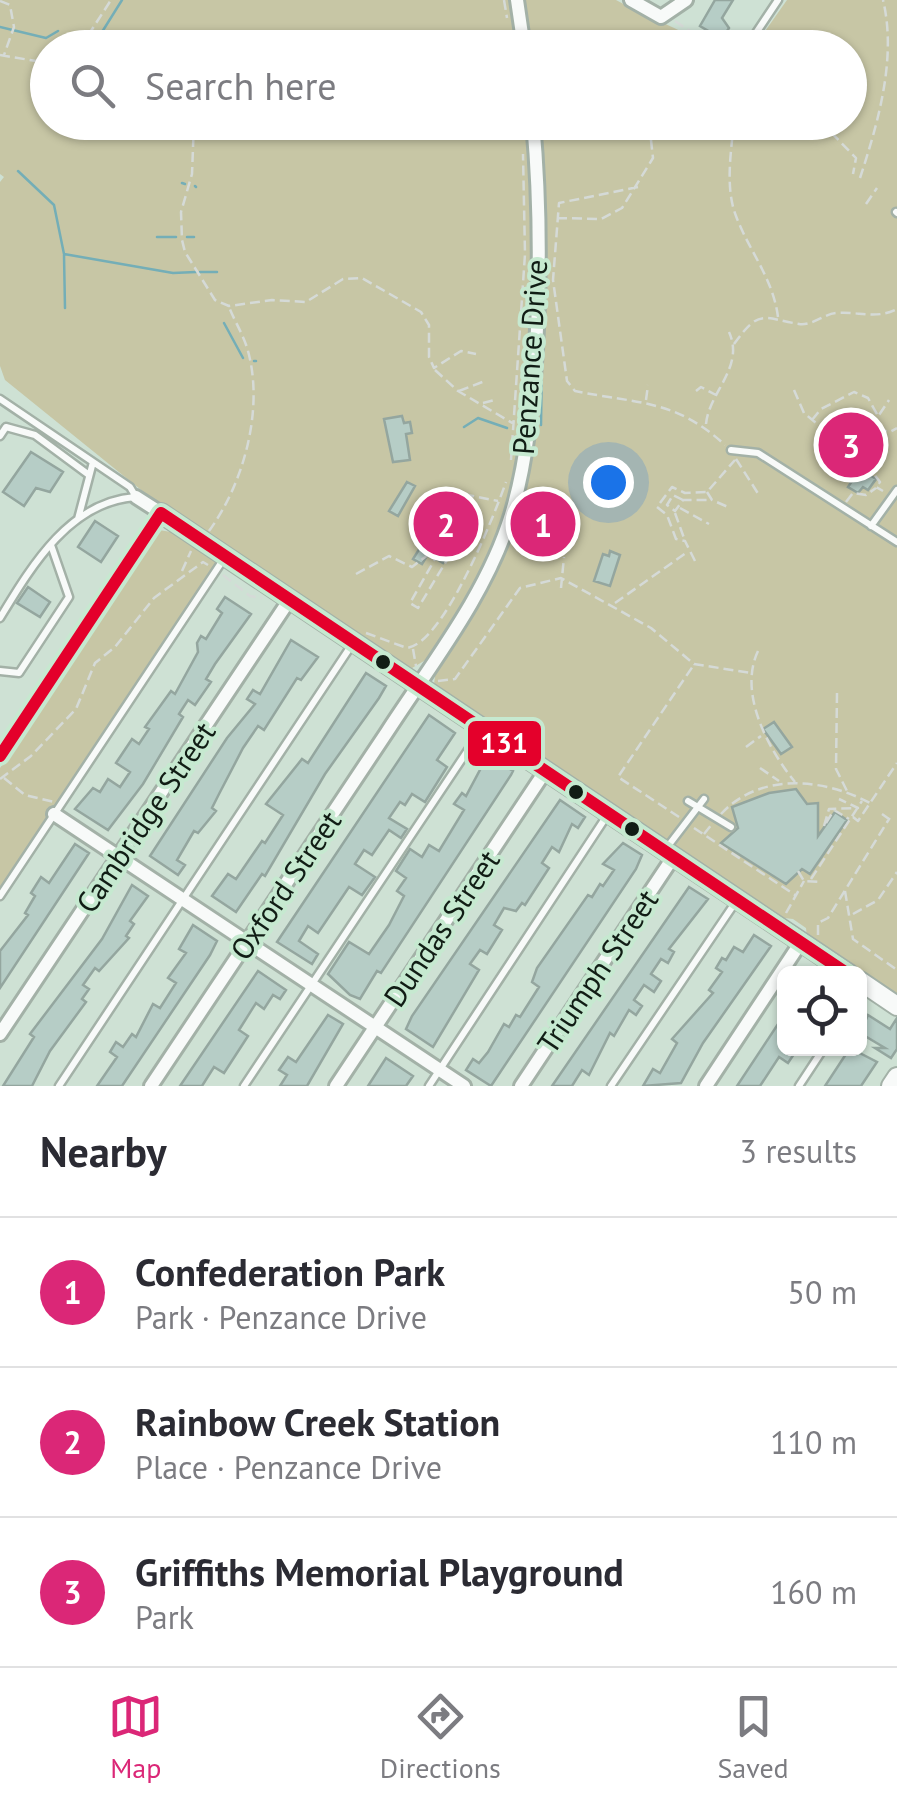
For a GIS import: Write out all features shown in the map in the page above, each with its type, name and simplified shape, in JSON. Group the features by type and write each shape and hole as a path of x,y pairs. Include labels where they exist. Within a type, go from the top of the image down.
{"street":[{"path":"517,0 521,30"},
{"path":"631,0 661,17 672,18 686,0"},
{"name":"Penzance Drive","path":"422,678 492,562 519,483 532,374 533,140"},
{"path":"136,497 200,539 221,563 354,634 422,678 482,728 838,966"},
{"path":"0,756 160,513"},
{"name":"Cambridge Street","path":"0,1034 290,599"},
{"name":"Oxford Street","path":"151,1086 422,678"},
{"name":"Dundas Street","path":"336,1086 546,770"},
{"path":"57,809 247,942 464,1086"},
{"name":"Triumph Street","path":"521,1086 669,853"},
{"path":"706,1086 808,943"},
{"path":"867,990 897,1006"},
{"path":"891,1086 897,1077"}],"lane":[{"path":"758,30 778,0"},
{"path":"0,399 130,487 136,497 106,501 78,520 52,545 0,618"},
{"path":"0,436 6,427 35,436 90,475"},
{"path":"731,450 758,453 897,542"},
{"path":"78,520 93,462"},
{"path":"871,526 894,494"},
{"path":"0,671 19,674 69,597 52,545"},
{"path":"0,896 221,563"},
{"path":"59,1086 354,634"},
{"path":"244,1086 482,728"},
{"path":"669,853 704,800"},
{"path":"688,801 730,827"},
{"path":"429,1086 609,812"},
{"path":"611,1086 738,899"},
{"path":"798,1086 819,1056"}],"path":[{"path":"92,30 111,0"},
{"path":"860,178 883,106 889,56 882,0"},
{"path":"0,1 10,5 14,27 2,55 30,60"},
{"path":"672,18 690,30"},
{"path":"57,809 25,795 1,778 31,756 76,708 95,663 180,575 200,539 212,529 237,476 251,421 253,391 248,349 229,306 206,289 182,240 181,212 192,174 193,140"},
{"path":"412,648 424,639 468,571 500,502 510,470 518,402 525,254 522,140"},
{"path":"556,218 610,217 638,186 653,158 652,140"},
{"path":"733,140 731,187 735,214 764,268 778,317"},
{"path":"838,140 856,158 853,174"},
{"path":"638,186 560,203 553,280 567,381 576,392 674,409 706,426 731,450 759,494"},
{"path":"866,204 877,188"},
{"path":"229,306 272,300 306,302 343,279 362,278 421,312 429,324 429,357 434,368 458,392 515,424"},
{"path":"706,426 729,372 734,344 750,322 778,317 801,325 834,313 882,317 897,309"},
{"path":"729,332 734,344"},
{"path":"434,368 461,352 476,354"},
{"path":"458,392 486,381"},
{"path":"645,402 648,386"},
{"path":"696,392 701,387 717,396"},
{"path":"794,390 812,420 822,428 849,422 890,432 897,428"},
{"path":"812,420 821,409 854,392 868,398 878,416"},
{"path":"482,404 495,400"},
{"path":"871,426 890,400"},
{"path":"685,542 676,538 667,514 657,507 672,486 685,493 707,492 736,459"},
{"path":"843,507 853,494 866,495 880,482 866,464"},
{"path":"876,487 894,494"},
{"path":"707,492 712,500"},
{"path":"445,545 464,512 454,505 458,493 500,502"},
{"path":"709,524 667,505 674,495 684,500 712,500 728,507"},
{"path":"677,509 684,500"},
{"path":"677,509 688,552 695,561"},
{"path":"516,524 516,529 533,532"},
{"path":"356,574 392,556 412,566 419,565 426,554 430,556 434,559 410,603 418,608 453,550 436,543 430,556"},
{"path":"614,604 688,552"},
{"path":"561,588 564,557"},
{"path":"180,575 203,562 221,563 250,596 268,599"},
{"path":"412,648 422,678 456,679 520,588 561,578 614,604 694,664 751,673"},
{"path":"354,634 412,648"},
{"path":"758,651 751,673 763,735 796,783"},
{"path":"679,818 618,777 694,664"},
{"path":"836,694 836,768 849,793"},
{"path":"746,747 763,735"},
{"path":"858,808 829,808 823,818 824,826 834,810 858,820 897,763"},
{"path":"760,768 781,784"},
{"path":"704,834 735,799 781,784 849,793 870,803"},
{"path":"849,793 842,800 858,808"},
{"path":"811,879 864,799"},
{"path":"810,922 828,918 891,817 882,814"},
{"path":"689,824 795,895"},
{"path":"798,871 804,881"},
{"path":"852,914 878,900 897,872"},
{"path":"794,910 795,895 804,881 821,882"},
{"path":"844,887 856,942 897,970"},
{"path":"832,890 840,895"},
{"path":"777,926 793,904"},
{"path":"808,943 818,922"}],"green space":[{"path":"0,0 616,0 677,30 30,30 30,140 867,140 867,30 766,30 787,0 897,0 897,999 867,979 867,966 848,966 807,938 806,928 793,919 775,917 457,703 434,684 437,662 429,658 412,668 360,639 151,498 5,380 0,366 0,182 4,177 0,174"},
{"path":"159,530 171,532 223,561 0,896 0,768"}],"building":[{"path":"715,0 733,0 722,18 728,30 700,26"},
{"path":"402,416 404,423 410,422 412,433 406,434 410,460 393,462 384,419"},
{"path":"31,452 63,472 50,492 36,488 24,506 3,492"},
{"path":"860,469 876,479 868,490 863,487 858,493 848,487"},
{"path":"407,482 415,486 398,516 389,511"},
{"path":"448,503 464,512 442,548 449,552 443,563 428,554 422,564 413,559"},
{"path":"95,521 118,536 101,562 78,547"},
{"path":"610,551 620,555 610,586 594,581 603,554 609,556"},
{"path":"28,587 50,602 40,617 17,603"},
{"path":"225,597 251,614 215,664 206,679 211,682 195,705 188,700 179,714 183,717 143,784 108,830 75,809 93,788 100,792 108,779 120,787 130,772 116,763 132,739 139,744 149,729 145,727 171,691 175,694 198,652 201,636 206,639 222,613 217,609"},
{"path":"291,640 318,657 301,680 297,678 264,730 258,726 243,748 212,808 216,811 198,833 194,831 177,860 185,865 178,875 150,856 227,738 255,704 247,699 253,690 260,694"},
{"path":"366,673 386,686 325,774 265,876 262,874 236,912 212,896 228,874 236,879 262,841 265,843 283,815 266,804 302,759 308,763"},
{"path":"429,715 455,733 437,760 447,767 425,802 412,794 405,805 400,802 389,818 407,829 401,838 389,830 372,855 364,850 355,864 375,877 362,895 349,887 318,933 308,926 299,941 318,954 312,964 277,942"},
{"path":"774,722 792,747 781,754 763,729"},
{"path":"475,752 486,759 489,755 513,771 511,775 381,973 377,971 360,999 350,995 328,974 349,942 369,954 389,925 404,896 397,891 406,878 396,871 410,849 422,857 429,845 439,851 464,810 454,804 462,793 466,796 482,766 471,758"},
{"path":"796,789 807,804 818,803 818,836 835,812 847,820 810,874 802,869 786,884 721,843 738,828 732,807 769,793"},
{"path":"560,800 585,817 578,828 572,824 559,852 552,847 542,863 549,868 525,905 522,903 516,911 504,908 494,925 502,930 487,954 480,950 470,964 479,970 433,1047 406,1029 412,1016"},
{"path":"623,843 642,855 636,869 491,1086 466,1070 473,1059 479,1063 504,1024 509,1027 516,1015 520,1017 539,987 532,982 537,968 588,895 592,897 600,884 603,886 614,870 603,864"},
{"path":"75,844 89,853 0,988 0,951 28,915 25,913 35,896 31,893 41,877 49,883"},
{"path":"132,885 148,896 130,921 134,924 126,936 129,938 99,971 95,968 83,985 89,989 82,999 86,1002 50,1051 32,1086 3,1086 34,1037 30,1034 102,939"},
{"path":"689,887 708,899 669,949 674,952 668,963 661,959 651,974 661,981 654,992 644,985 634,1000 642,1006 636,1015 629,1010 614,1036 610,1033 589,1075 582,1070 572,1086 552,1086"},
{"path":"193,925 217,941 210,955 122,1086 97,1086 117,1057 110,1052 116,1042 123,1047 132,1034 136,1037 153,1004 160,1008 176,983 168,978 186,953 179,949"},
{"path":"754,935 771,946 703,1043 681,1083 643,1086 653,1069 660,1073 677,1043 672,1039 713,993 709,990 722,972 716,968 722,958 726,960 734,947 743,952"},
{"path":"258,971 286,990 280,999 273,995 264,1009 256,1003 239,1030 248,1036 224,1073 214,1067 202,1086 180,1086"},
{"path":"328,1015 343,1024 307,1086 280,1086 287,1075 279,1070 288,1057 296,1062"},
{"path":"867,1017 890,1029 897,1018 897,1049 891,1058 875,1048 885,1048 867,1037"},
{"path":"777,1026 777,1056 793,1056 788,1063 779,1057 760,1086 737,1086"},
{"path":"845,1056 865,1056 877,1062 861,1086 825,1086"},
{"path":"386,1058 413,1076 406,1086 368,1086"}],"waterway":[{"path":"103,30 122,0"},
{"path":"0,27 30,34"},
{"path":"18,171 54,205 64,254 173,273 196,272"},
{"path":"157,237 176,237"},
{"path":"187,237 194,237"},
{"path":"64,255 65,308"},
{"path":"200,272 217,272"},
{"path":"224,323 243,358"},
{"path":"541,425 542,354"},
{"path":"464,427 478,418 507,428"}],"transit line":[{"name":"131","path":"161,513 836,966"},
{"name":"131","path":"0,756 161,513"}],"place":[{"name":"Griffiths Memorial Playground","path":"851,445"},
{"name":"Rainbow Creek Station","path":"446,524"},
{"name":"Confederation Park","path":"543,524"}]}
